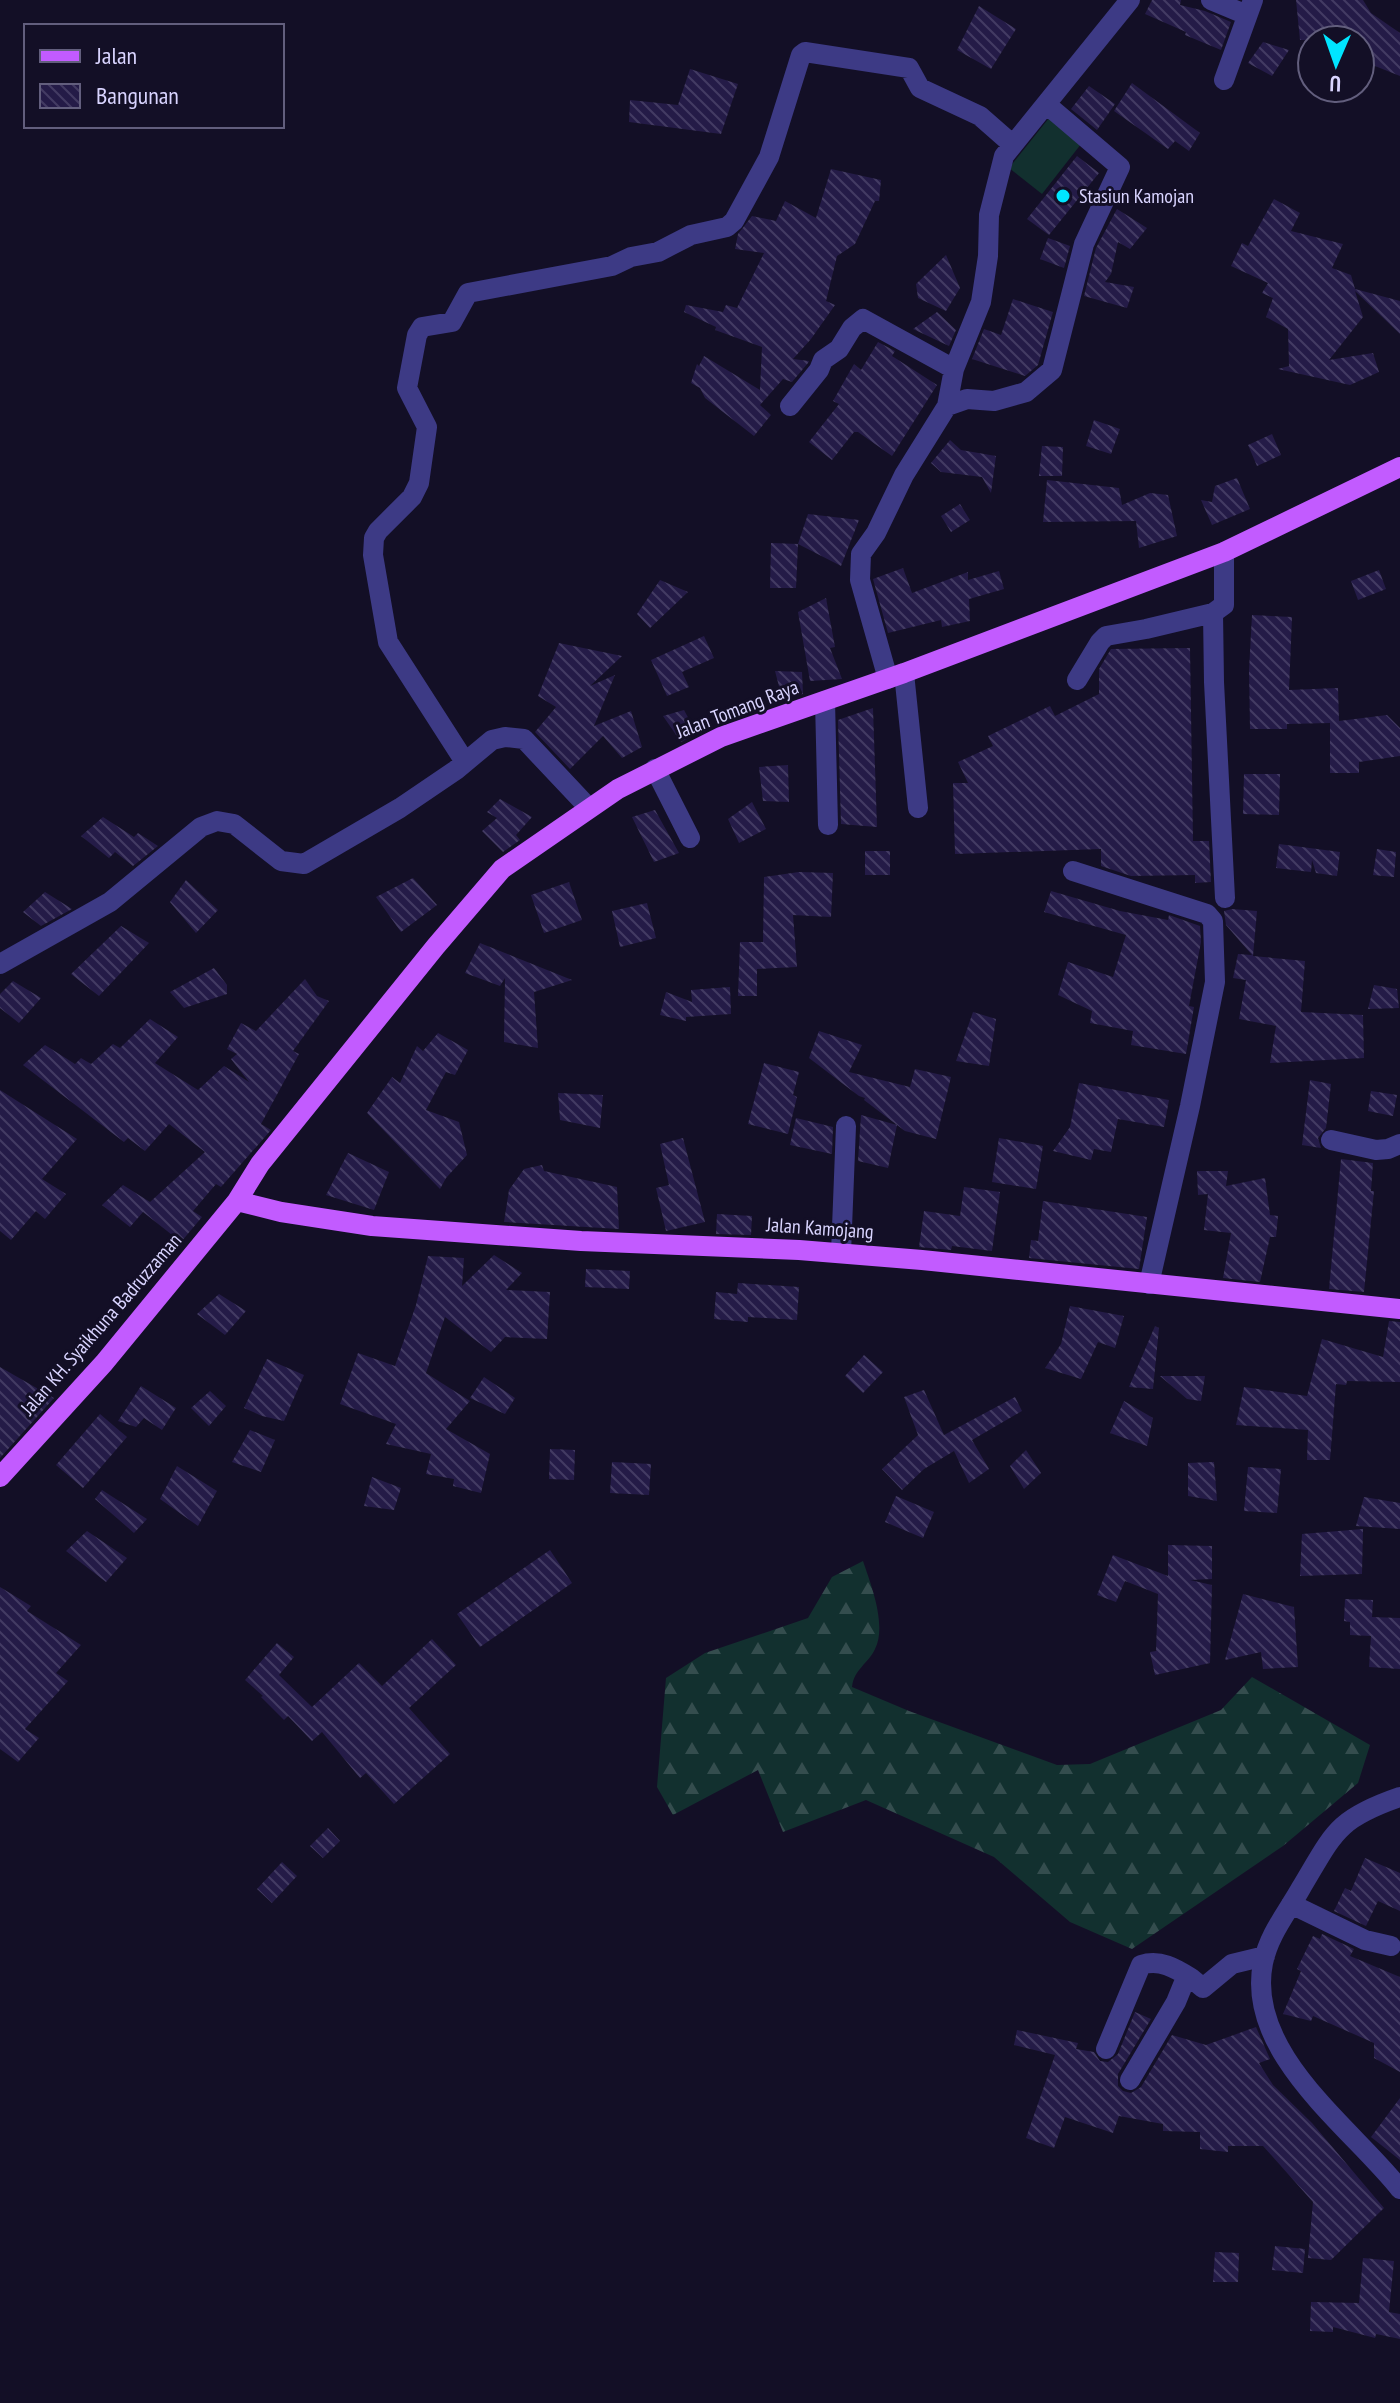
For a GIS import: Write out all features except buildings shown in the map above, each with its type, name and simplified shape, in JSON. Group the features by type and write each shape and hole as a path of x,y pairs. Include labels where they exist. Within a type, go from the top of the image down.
{"main road":[{"name":"Jalan Tomang Raya","path":"237,1201 260,1164 483,890 502,869 589,808 655,769 721,737 896,676 1221,553 1400,467"},
{"name":"Jalan Kamojang","path":"237,1201 281,1212 372,1226 581,1241 841,1253 1400,1309"},
{"name":"Jalan KH. Syaikhuna Badruzzaman","path":"0,1477 104,1363 237,1201"}],"street":[{"path":"918,808 896,676 860,580 861,554 876,533 904,475 947,406 954,369 981,302 988,256 989,215 1004,156 1130,0"},
{"path":"1211,0 1250,8 1224,80"},
{"path":"465,762 388,642 373,555 374,538 378,531 412,497 419,483 427,427 407,388 417,335 422,327 452,322 468,293 612,266 631,257 658,252 691,235 727,227 734,221 769,157 801,55 805,52 909,68 920,88 980,116 1013,145"},
{"path":"947,406 967,399 994,401 1026,392 1052,370 1084,244 1120,167 1046,104"},
{"path":"790,406 819,370 823,360 839,349 852,328 863,319 954,369"},
{"path":"1221,553 1214,682 1225,898"},
{"path":"1077,680 1106,636 1216,611"},
{"path":"825,701 828,825"},
{"path":"0,964 110,902 209,823 234,824 281,861 304,864 400,808 492,740 505,737 524,739 589,808"},
{"path":"655,769 690,838"},
{"path":"1073,871 1207,914 1213,921 1215,982 1149,1284"},
{"path":"841,1253 846,1126"},
{"path":"1331,1140 1376,1150 1400,1144"},
{"path":"1400,1797 1347,1820 1330,1840 1278,1924 1265,1956 1261,1989 1270,2030 1296,2073 1400,2189"},
{"path":"1291,1904 1365,1940 1391,1946"},
{"path":"1106,2049 1141,1965 1153,1961 1175,1968 1203,1988 1232,1964 1265,1956"},
{"path":"1130,2080 1185,1980 1191,1978"}],"green space":[{"path":"1053,113 1085,139 1042,194 1009,168"},
{"path":"863,1561 879,1617 879,1628 875,1649 855,1676 852,1687 1057,1765 1090,1764 1221,1710 1252,1677 1370,1745 1358,1783 1283,1846 1132,1949 1070,1922 994,1857 866,1800 783,1832 758,1770 673,1815 657,1787 666,1678 705,1653 808,1618 832,1577"}],"place":[{"name":"Stasiun Kamojan","path":"1063,196"}]}
